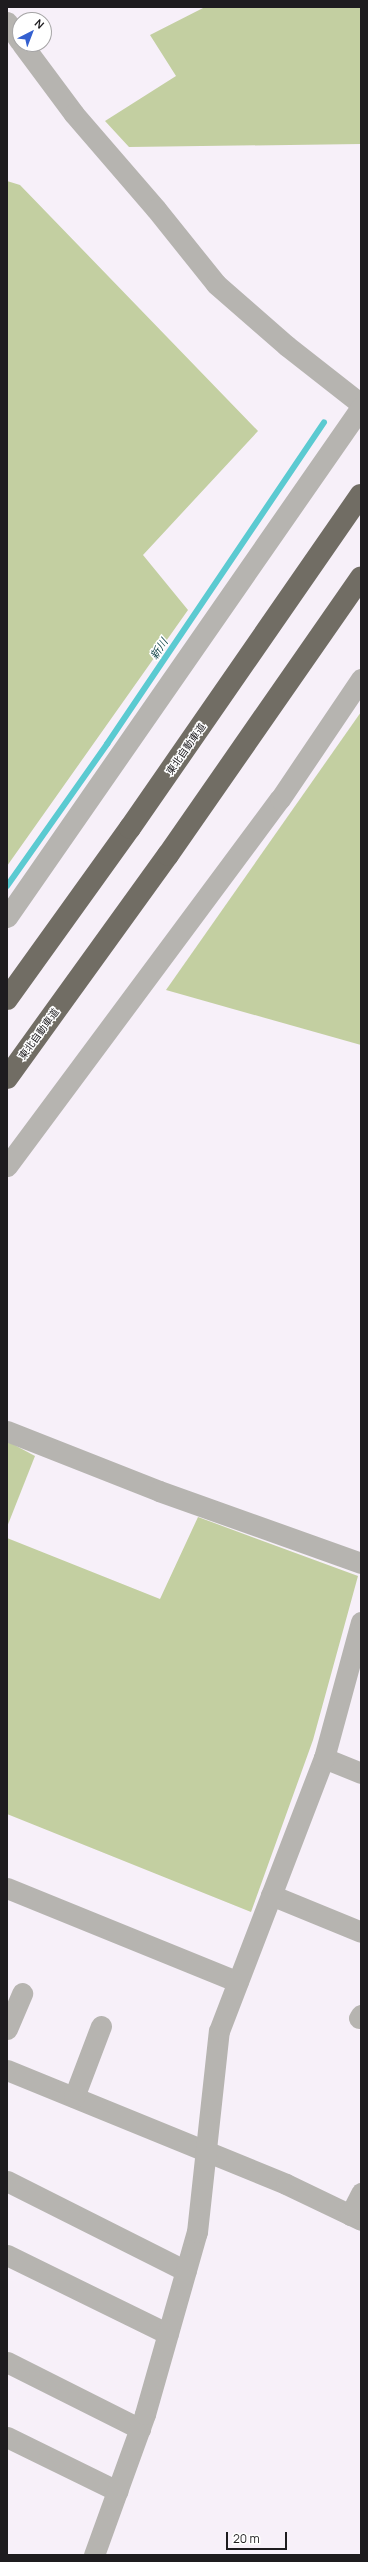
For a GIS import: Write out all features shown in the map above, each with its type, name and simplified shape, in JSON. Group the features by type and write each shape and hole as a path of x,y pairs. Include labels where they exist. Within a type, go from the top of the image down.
{"highway":[{"name":"東北自動車道","path":"7,999 130,828 361,495"},
{"name":"東北自動車道","path":"7,1078 168,855 361,577"}],"street":[{"path":"28,52 74,114 156,209 216,284 287,346 361,404"},
{"path":"7,916 361,407"},
{"path":"7,1166 280,799 361,680"},
{"path":"7,1431 159,1490 361,1563"},
{"path":"94,2555 140,2429 197,2232 219,2031 324,1758 361,1622"},
{"path":"324,1758 361,1772"},
{"path":"7,1888 238,1982"},
{"path":"272,1895 361,1932"},
{"path":"7,2029 22,1993"},
{"path":"74,2097 100,2026"},
{"path":"7,2070 286,2184 356,2217 361,2193"},
{"path":"7,2181 186,2271"},
{"path":"7,2255 168,2334"},
{"path":"7,2362 140,2429"},
{"path":"7,2437 117,2491"}],"green space":[{"path":"205,7 361,7 361,144 129,147 105,121 176,76 150,35"},
{"path":"7,181 20,185 258,431 143,555 188,610 7,866"},
{"path":"361,712 361,1045 166,990"},
{"path":"7,1441 35,1456 7,1527"},
{"path":"198,1517 358,1576 313,1740 251,1912 7,1814 7,1538 160,1599"}],"waterway":[{"name":"新川","path":"7,886 107,744 324,422"}]}
